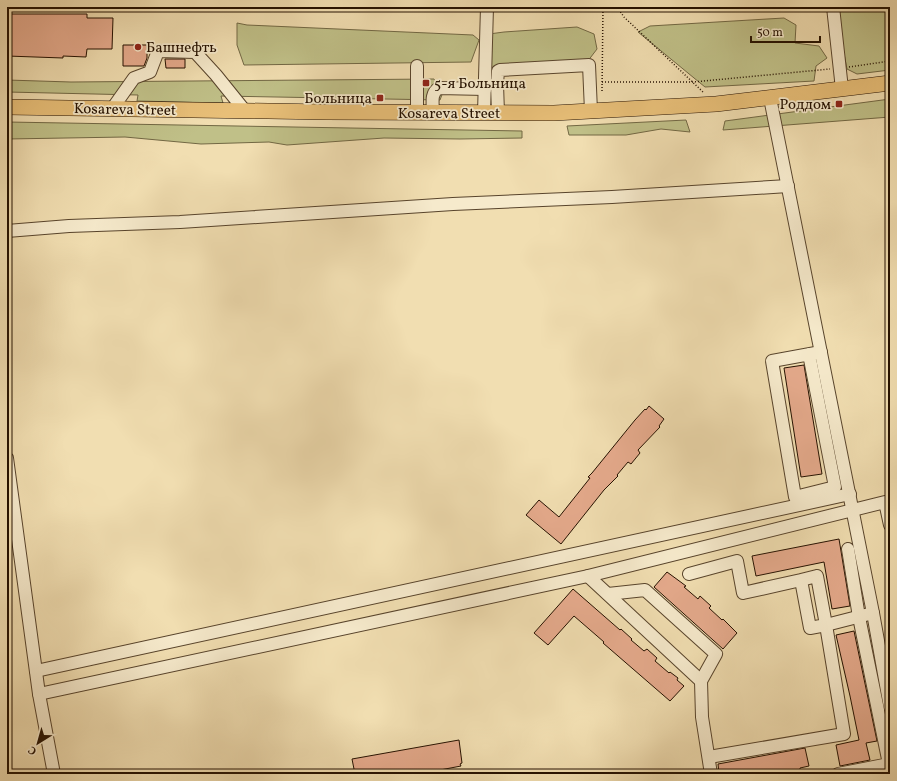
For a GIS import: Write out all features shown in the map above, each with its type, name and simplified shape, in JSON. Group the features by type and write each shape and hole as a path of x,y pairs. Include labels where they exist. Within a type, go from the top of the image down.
{"main road":[{"name":"Kosareva Street","path":"7,108 554,113 716,104 890,83"}],"lane":[{"path":"487,7 485,89 491,113"},
{"path":"833,7 842,89"},
{"path":"112,109 134,78 150,72 158,52 195,52 245,111"},
{"path":"491,113 498,71 500,70 589,65 591,111"},
{"path":"417,66 417,112"},
{"path":"433,112 433,95 438,88 485,89"},
{"path":"770,98 788,186 815,353 835,487 795,497 772,361 815,353"},
{"path":"7,231 68,226 180,222 453,204 612,197 788,186"},
{"path":"815,353 850,494 890,707"},
{"path":"7,458 39,694 54,774"},
{"path":"36,672 850,494"},
{"path":"39,694 588,576 885,502 890,525"},
{"path":"838,774 889,764 859,617 848,550"},
{"path":"690,574 737,561 743,594 817,576 844,734 708,757"},
{"path":"588,576 701,681"},
{"path":"801,580 810,628 873,613"},
{"path":"608,594 645,590 716,654 701,681 702,717 711,774"}],"path":[{"path":"601,96 603,7"},
{"path":"617,7 624,17 716,104"},
{"path":"602,82 693,82 840,68 890,61"}],"green space":[{"path":"835,7 890,7 890,70 857,74 847,69"},
{"path":"784,18 796,25 795,43 819,46 827,58 816,66 814,81 705,87 638,32 650,26"},
{"path":"237,23 247,25 473,35 479,40 471,62 244,65 237,45"},
{"path":"577,27 594,34 597,49 581,70 491,74 489,34"},
{"path":"434,79 443,92 440,100 221,96 223,103 137,101 138,95 7,92 7,80 71,82"},
{"path":"890,99 890,117 723,130 725,121"},
{"path":"686,120 690,132 661,129 626,135 569,135 567,126"},
{"path":"7,122 522,131 522,138 384,138 287,145 269,142 201,144 125,137 7,139"}],"building":[{"path":"7,14 87,14 87,18 113,18 112,49 87,49 86,57 63,56 63,58 7,56"},
{"path":"123,45 147,45 147,58 144,66 123,66"},
{"path":"165,59 185,59 185,68 166,68"},
{"path":"804,365 822,474 801,477 784,368"},
{"path":"649,406 664,419 659,426 660,427 638,450 640,453 631,464 628,462 617,475 618,476 604,490 561,544 526,515 539,500 559,517 590,478 588,477 635,420"},
{"path":"839,539 850,606 832,609 824,562 756,576 752,556"},
{"path":"667,572 686,586 684,587 698,599 700,596 711,606 709,608 737,633 723,649 654,587"},
{"path":"573,589 620,630 621,629 644,651 647,649 657,658 655,661 669,673 670,672 678,678 677,680 684,686 670,701 574,616 548,645 534,633"},
{"path":"854,631 877,741 866,743 870,760 840,766 836,745 859,740 836,635"},
{"path":"459,740 462,763 460,764 461,766 419,774 355,774 352,759"},
{"path":"805,748 809,766 800,768 800,770 790,772 790,770 773,774 719,774 718,764"}],"place":[{"name":"Башнефть","path":"138,47"},
{"name":"5-я Больница","path":"426,83"},
{"name":"Больница","path":"380,98"},
{"name":"Роддом","path":"839,104"}]}
